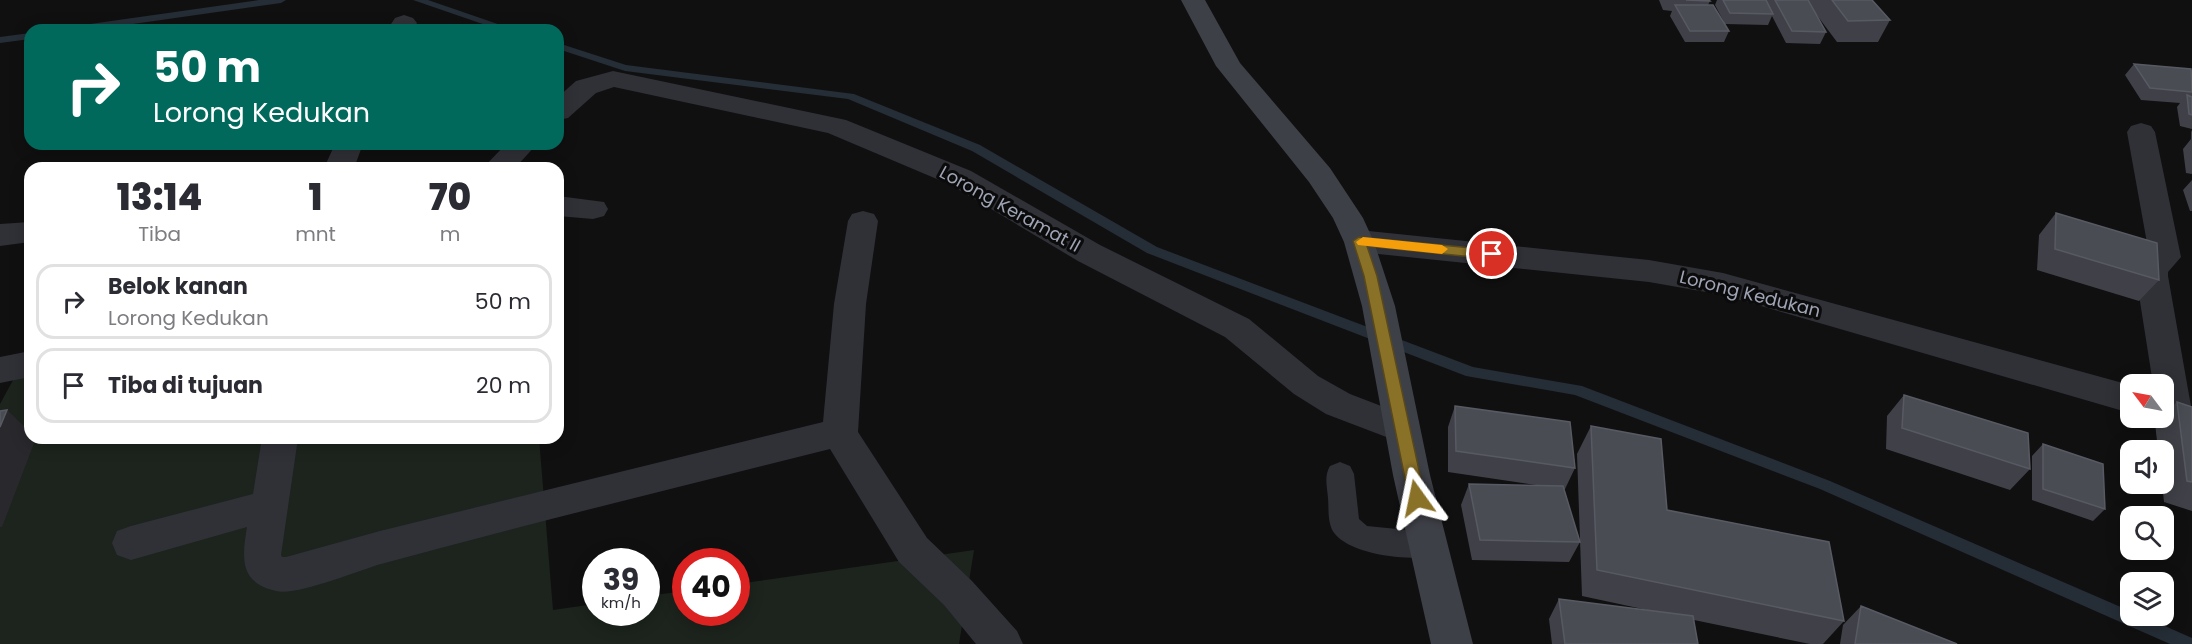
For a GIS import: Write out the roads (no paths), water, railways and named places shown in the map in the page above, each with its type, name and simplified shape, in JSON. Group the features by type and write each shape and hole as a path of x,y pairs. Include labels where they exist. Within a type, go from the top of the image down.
{"street":[{"path":"1193,0 1210,34 1235,74 1289,135 1322,178 1359,241 1371,276 1427,545 1452,644"},
{"name":"Lorong Keramat II","path":"564,107 586,87 613,79 811,120 864,136 961,178 1089,253 1237,328 1306,385 1338,404 1402,429"},
{"path":"2141,132 2165,257 2153,268 2152,276 2176,412"},
{"path":"504,162 517,150"},
{"path":"564,207 593,209"},
{"path":"863,221 850,304 840,432 849,451 914,550 958,593 1002,644"},
{"path":"0,235 24,232"},
{"name":"Lorong Kedukan","path":"1359,241 1638,270 1723,284 2120,396"},
{"path":"0,370 24,365"},
{"path":"279,444 262,555 264,566 270,572 279,575 293,574 392,545 840,432"},
{"path":"131,543 268,505"}],"lane":[{"path":"1340,474 1345,525 1359,537 1386,542 1427,545"}],"waterway":[{"path":"111,24 281,0"},
{"path":"418,0 492,24"},
{"path":"0,40 24,37"},
{"path":"564,48 625,68 850,96 976,148 1152,250 1471,372 1577,390 1825,485 2188,644"}]}
